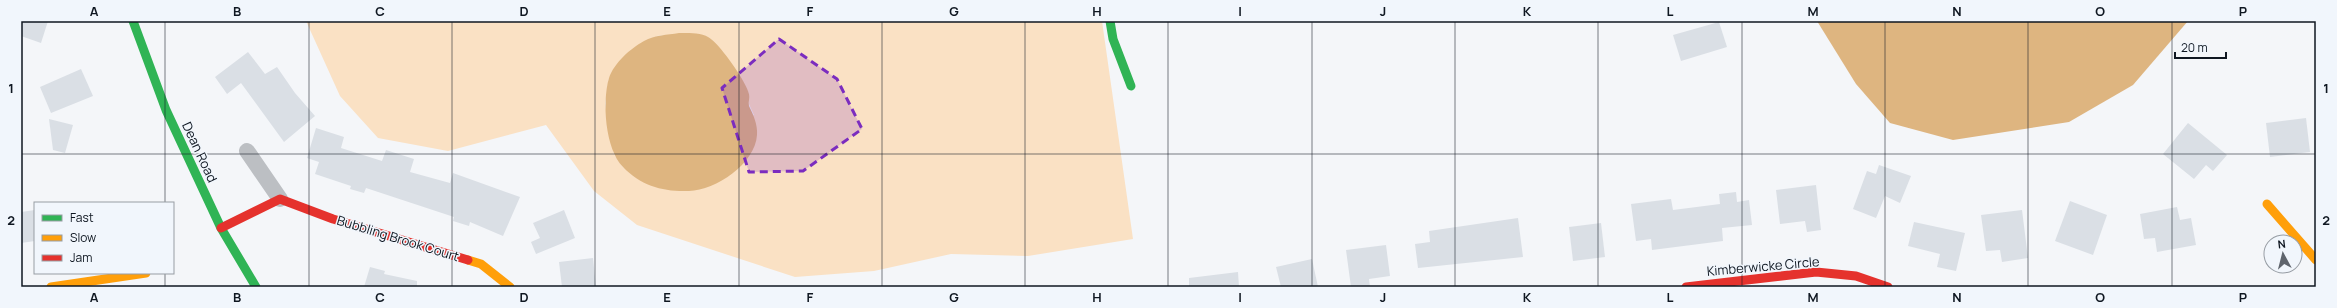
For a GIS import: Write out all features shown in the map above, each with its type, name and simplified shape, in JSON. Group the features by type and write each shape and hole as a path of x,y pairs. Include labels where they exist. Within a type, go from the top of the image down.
{"street":[{"name":"Dean Road","path":"134,21 166,110 221,228 256,287"},
{"path":"1110,21 1113,39 1131,86"},
{"path":"221,228 280,199 247,151"},
{"name":"Bubbling Brook Court","path":"280,199 333,219 481,264 510,287"},
{"path":"2267,204 2316,260"},
{"name":"Kimberwicke Circle","path":"1686,287 1816,272 1856,276 1888,287"},
{"path":"51,287 139,274"}],"highlighted area":[{"path":"779,39 837,79 862,129 803,171 749,172 722,88"}],"shaded area":[{"path":"306,21 1102,21 1133,239 1028,256 951,254 874,271 795,277 637,225 594,191 546,125 448,151 378,138 340,96","holes":["666,35 711,39 738,73 749,94 749,104 754,115 640,180 623,167 614,154 605,104 609,78 657,36"]},
{"path":"1817,21 2188,21 2133,85 2069,122 1953,140 1890,123 1856,84"},
{"path":"679,33 696,33 704,35 711,39 721,49 739,74 747,89 749,106 757,127 755,146 742,165 732,174 711,186 689,191 662,189 645,183 630,174 617,159 612,149 606,112 609,78 611,72 624,56 648,39"}],"building":[{"path":"21,21 48,21 41,43 21,36"},
{"path":"1719,22 1727,47 1681,61 1673,35"},
{"path":"248,52 265,74 277,67 295,93 315,116 284,142 241,83 227,94 215,77"},
{"path":"81,69 93,96 51,113 40,87"},
{"path":"2306,118 2310,152 2270,157 2266,123"},
{"path":"49,119 73,125 65,153 53,150"},
{"path":"2188,123 2227,155 2213,171 2206,165 2194,179 2163,154"},
{"path":"316,128 344,137 341,148 382,161 386,150 414,159 410,172 450,183 453,173 520,197 503,236 470,222 469,226 453,221 454,217 366,188 364,193 350,189 351,186 315,174 319,162 307,158"},
{"path":"1879,165 1911,176 1900,203 1885,196 1876,218 1853,209 1867,171 1876,174"},
{"path":"1816,185 1821,230 1807,232 1805,221 1780,224 1776,190"},
{"path":"1736,192 1737,202 1749,200 1752,225 1722,228 1723,241 1652,250 1651,239 1636,241 1631,204 1671,199 1673,210 1720,204 1719,194"},
{"path":"2070,201 2107,215 2093,255 2055,241"},
{"path":"2177,207 2180,220 2191,218 2196,245 2157,252 2155,238 2144,239 2140,214"},
{"path":"34,210 34,241 21,243 21,212"},
{"path":"564,210 575,238 536,254 531,242 540,238 533,223"},
{"path":"2022,210 2028,258 2002,262 2000,250 1986,251 1981,215"},
{"path":"1518,218 1523,257 1418,268 1415,244 1430,242 1429,231"},
{"path":"1914,222 1965,233 1956,271 1937,267 1940,254 1908,246"},
{"path":"1601,223 1605,257 1573,261 1569,227"},
{"path":"1386,245 1390,276 1369,279 1370,287 1351,287 1346,250"},
{"path":"593,258 596,287 562,287 559,262"},
{"path":"1312,259 1318,287 1281,287 1276,267"},
{"path":"370,267 385,271 384,274 417,281 417,287 364,287"},
{"path":"1238,272 1239,287 1189,287 1189,278"}],"traffic: fast":[{"path":"133,21 166,110 221,228 256,287"},
{"path":"1110,21 1113,39 1131,86"}],"traffic: slow":[{"path":"2267,204 2316,260"},
{"path":"468,260 481,264 510,287"},
{"path":"51,287 139,274"}],"traffic: jam":[{"path":"221,228 280,199 333,219 468,260"},
{"path":"1686,287 1816,272 1856,276 1888,287"}]}
